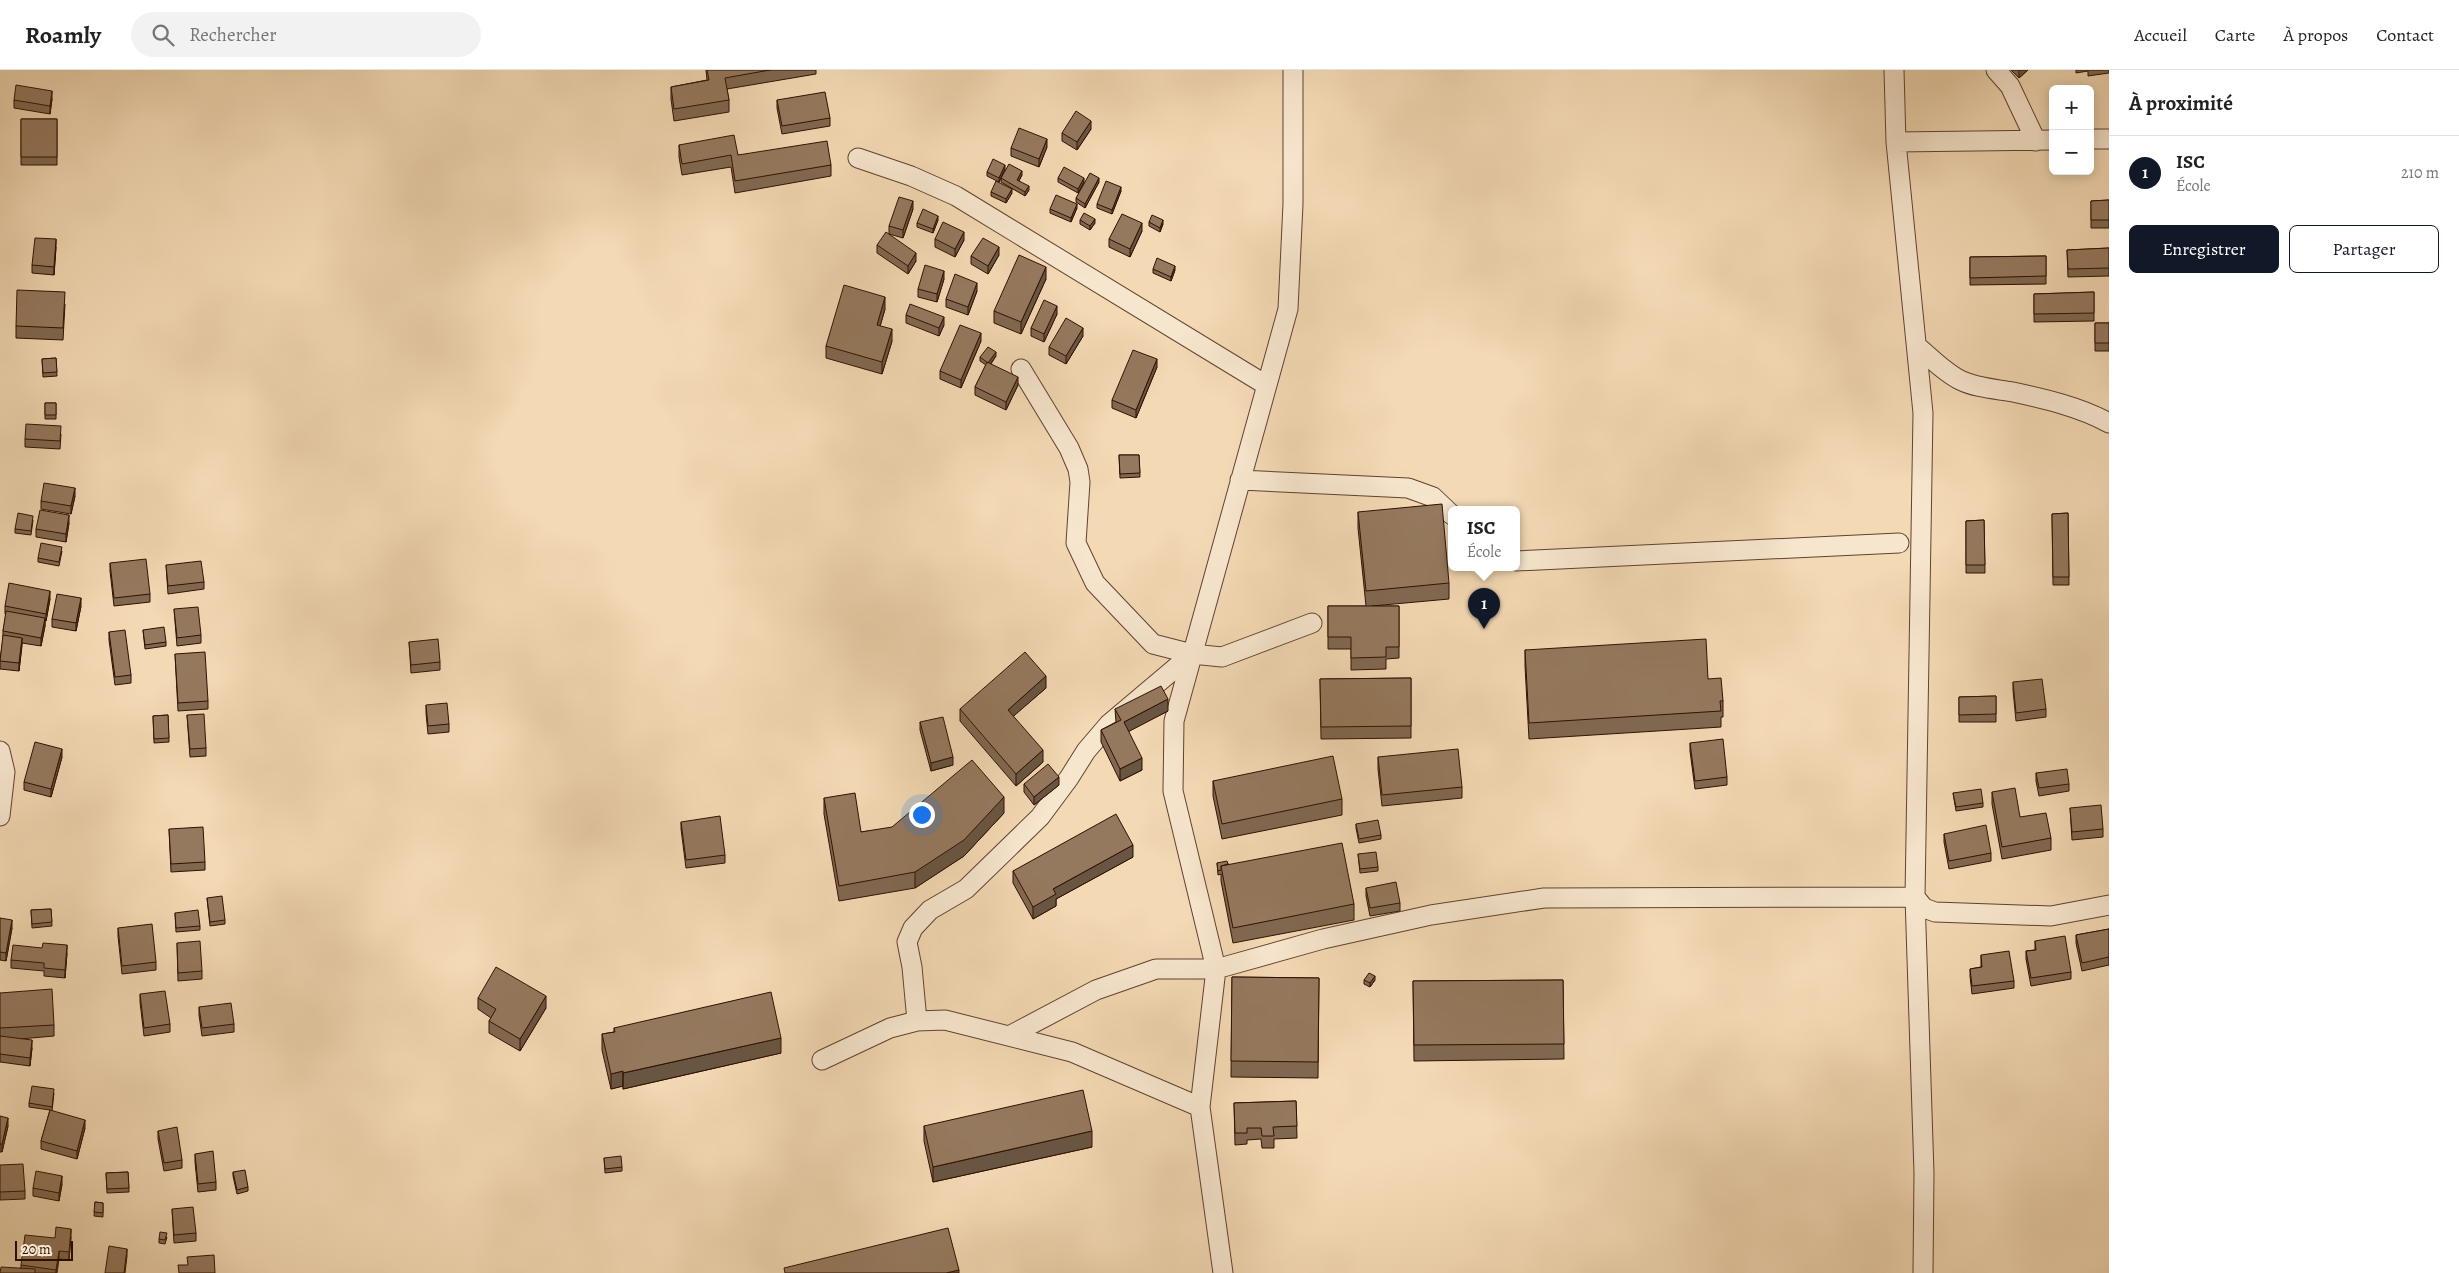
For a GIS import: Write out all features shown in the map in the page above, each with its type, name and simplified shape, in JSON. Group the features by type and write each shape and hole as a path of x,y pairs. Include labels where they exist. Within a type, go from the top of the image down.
{"street":[{"path":"1223,1273 1200,1107 1216,969 1173,791 1174,721 1288,309 1293,204 1293,70"},
{"path":"1894,70 1896,142 1924,413 1915,897 1924,1173 1923,1273"},
{"path":"1996,70 2010,86 2044,141"},
{"path":"2094,140 2109,139"},
{"path":"1896,142 2044,141"},
{"path":"858,158 911,176 956,196 1266,385"},
{"path":"1918,347 1945,370 1962,381 2035,397 2093,414 2109,423"},
{"path":"1021,370 1069,448 1078,469 1080,482 1076,543 1096,583 1153,644 1192,654 1222,657 1312,623"},
{"path":"1240,480 1408,488 1433,497 1448,511"},
{"path":"1899,543 1922,502"},
{"path":"1520,561 1899,543"},
{"path":"1899,543 1921,574"},
{"path":"917,1021 912,967 907,942 913,928 930,910 966,889 1040,817 1086,751 1109,724 1192,654"},
{"path":"0,751 5,772 0,816"},
{"path":"1915,897 1924,908 1935,912 2051,916 2109,905"},
{"path":"1011,1036 1096,990 1156,969 1216,969 1323,939 1430,915 1544,898 1915,897"},
{"path":"822,1060 890,1028 917,1021 945,1020 1072,1052 1200,1107"}],"building":[{"path":"707,70 770,70 725,78 729,100 674,109 671,87 709,80"},
{"path":"16,85 52,91 50,106 14,100"},
{"path":"825,92 830,118 782,126 777,100"},
{"path":"1076,111 1091,121 1077,142 1062,133"},
{"path":"21,119 57,119 57,157 21,157"},
{"path":"1019,128 1047,139 1039,159 1011,148"},
{"path":"734,135 738,155 827,141 831,165 735,181 731,155 682,164 679,145"},
{"path":"993,159 1005,165 999,178 987,172"},
{"path":"1009,164 1022,171 1017,180 1029,186 1025,192 1001,178"},
{"path":"1064,167 1084,178 1078,189 1058,178"},
{"path":"1090,173 1099,178 1085,204 1076,198"},
{"path":"996,181 1012,189 1006,199 991,192"},
{"path":"1106,181 1121,187 1112,210 1097,204"},
{"path":"1056,195 1077,204 1071,218 1050,209"},
{"path":"899,197 913,201 903,230 889,226"},
{"path":"2109,200 2109,220 2091,220 2091,201"},
{"path":"923,209 938,216 933,229 917,223"},
{"path":"1084,213 1095,219 1090,226 1080,220"},
{"path":"1122,214 1142,223 1130,249 1109,239"},
{"path":"1152,215 1163,220 1160,228 1149,222"},
{"path":"943,222 964,232 955,249 935,239"},
{"path":"886,232 916,253 908,266 877,245"},
{"path":"35,238 56,239 54,267 32,265"},
{"path":"983,238 999,247 988,266 971,256"},
{"path":"2109,248 2109,268 2068,269 2067,250"},
{"path":"1019,255 1046,267 1021,322 994,311"},
{"path":"2046,256 2046,276 1970,278 1970,257"},
{"path":"1157,258 1175,266 1171,277 1153,269"},
{"path":"925,265 944,271 937,294 918,289"},
{"path":"955,274 977,283 968,307 946,299"},
{"path":"844,285 885,297 877,325 892,329 882,362 826,346"},
{"path":"17,290 65,292 63,328 16,326"},
{"path":"2094,292 2094,313 2034,314 2034,294"},
{"path":"1044,300 1057,306 1044,334 1031,328"},
{"path":"910,304 944,317 939,328 906,315"},
{"path":"1066,318 1083,328 1066,356 1049,347"},
{"path":"2095,323 2109,323 2109,343 2095,343"},
{"path":"960,325 981,333 961,380 940,371"},
{"path":"988,347 996,352 988,363 980,357"},
{"path":"1133,350 1157,359 1136,410 1112,400"},
{"path":"56,358 57,372 43,373 42,359"},
{"path":"987,362 1018,377 1006,402 975,387"},
{"path":"45,403 56,403 56,415 45,415"},
{"path":"26,424 61,426 60,441 25,439"},
{"path":"1119,455 1139,455 1140,473 1120,474"},
{"path":"44,483 75,488 71,506 41,501"},
{"path":"1442,504 1449,583 1366,591 1358,512"},
{"path":"40,510 69,515 66,534 36,529"},
{"path":"18,513 33,516 31,531 15,529"},
{"path":"2068,513 2069,577 2053,577 2052,514"},
{"path":"1984,520 1985,565 1966,565 1966,521"},
{"path":"41,543 62,547 59,562 38,558"},
{"path":"146,559 150,594 114,598 110,563"},
{"path":"201,561 204,582 168,586 166,565"},
{"path":"9,583 50,591 46,614 5,606"},
{"path":"57,594 81,598 76,623 52,619"},
{"path":"1328,606 1399,606 1399,647 1386,647 1386,657 1351,658 1351,637 1328,637"},
{"path":"198,607 201,635 177,638 174,609"},
{"path":"6,611 45,618 41,638 3,631"},
{"path":"164,627 166,642 145,645 143,630"},
{"path":"125,630 131,675 115,677 109,632"},
{"path":"3,635 22,638 19,663 0,661"},
{"path":"438,639 440,662 411,665 409,642"},
{"path":"1706,639 1708,679 1721,678 1723,701 1720,701 1721,711 1529,723 1525,650"},
{"path":"205,652 208,701 178,703 175,654"},
{"path":"1025,652 1046,676 1008,710 1043,750 1016,774 960,709"},
{"path":"1411,678 1411,726 1321,727 1320,679"},
{"path":"2042,679 2046,709 2016,713 2013,682"},
{"path":"1161,686 1168,699 1124,722 1142,758 1120,769 1101,730 1121,720 1115,709"},
{"path":"1996,696 1996,714 1959,715 1959,697"},
{"path":"447,703 449,724 428,726 426,705"},
{"path":"204,714 206,748 190,749 187,715"},
{"path":"168,715 169,738 154,739 153,716"},
{"path":"943,717 953,757 931,763 920,722"},
{"path":"1723,739 1727,777 1695,781 1690,743"},
{"path":"35,742 62,749 51,789 24,782"},
{"path":"1458,749 1462,787 1382,795 1378,757"},
{"path":"1333,756 1342,799 1222,824 1213,781"},
{"path":"972,760 1004,797 964,840 915,872 839,886 824,798 855,793 861,832 892,827"},
{"path":"1048,764 1059,777 1034,797 1024,784"},
{"path":"2067,769 2069,784 2039,788 2036,773"},
{"path":"2015,788 2020,817 2046,813 2051,838 2002,847 1992,792"},
{"path":"1981,789 1983,803 1956,807 1953,793"},
{"path":"2101,805 2103,829 2072,832 2070,808"},
{"path":"1116,814 1133,845 1053,889 1056,894 1033,907 1013,871"},
{"path":"720,816 725,855 686,860 681,822"},
{"path":"1378,820 1381,835 1359,839 1356,824"},
{"path":"1986,825 1991,853 1949,861 1944,834"},
{"path":"203,827 205,862 171,864 169,829"},
{"path":"1342,843 1354,904 1233,928 1221,866"},
{"path":"1376,852 1378,867 1360,869 1358,854"},
{"path":"1227,861 1228,864 1221,866 1221,870 1218,871 1217,863"},
{"path":"1396,882 1400,903 1370,908 1366,888"},
{"path":"222,896 225,920 210,922 207,898"},
{"path":"51,909 52,922 32,924 31,910"},
{"path":"198,910 200,926 176,928 175,913"},
{"path":"0,918 12,920 6,953 0,952"},
{"path":"152,924 156,962 122,966 118,928"},
{"path":"2109,929 2109,957 2082,963 2076,935"},
{"path":"2065,936 2071,972 2031,978 2026,951 2036,950 2035,941"},
{"path":"200,941 202,971 178,973 177,943"},
{"path":"43,943 67,945 65,970 44,968 44,963 11,960 13,945 42,948"},
{"path":"2009,951 2014,981 1972,986 1970,969 1982,967 1981,955"},
{"path":"496,967 546,996 520,1039 489,1021 496,1009 478,998"},
{"path":"1369,973 1375,976 1370,983 1364,980"},
{"path":"1232,977 1319,978 1318,1062 1231,1061"},
{"path":"1563,980 1564,1044 1414,1045 1413,981"},
{"path":"52,989 54,1025 0,1028 0,993"},
{"path":"165,991 170,1024 144,1028 140,994"},
{"path":"771,992 781,1038 623,1073 623,1071 611,1074 602,1034 615,1032 614,1028"},
{"path":"231,1003 234,1024 202,1028 199,1007"},
{"path":"0,1036 32,1040 30,1058 0,1054"},
{"path":"32,1086 54,1089 52,1107 29,1103"},
{"path":"1083,1090 1092,1131 933,1167 924,1126"},
{"path":"1296,1101 1297,1126 1273,1127 1274,1136 1262,1136 1261,1128 1247,1128 1247,1133 1235,1133 1234,1103"},
{"path":"50,1110 85,1120 77,1151 41,1141"},
{"path":"0,1116 8,1118 2,1144 0,1144"},
{"path":"177,1127 182,1160 164,1163 158,1131"},
{"path":"213,1151 216,1182 198,1184 195,1154"},
{"path":"621,1156 622,1167 605,1169 604,1158"},
{"path":"23,1164 25,1191 0,1192 0,1165"},
{"path":"245,1170 248,1187 237,1190 233,1172"},
{"path":"36,1171 62,1176 59,1193 33,1188"},
{"path":"128,1172 129,1188 107,1189 106,1173"},
{"path":"95,1202 103,1203 103,1213 94,1212"},
{"path":"193,1207 196,1233 174,1235 172,1209"},
{"path":"56,1227 71,1229 69,1252 59,1251 56,1270 21,1265 25,1235 55,1238"},
{"path":"948,1228 959,1270 946,1273 785,1273 784,1268"},
{"path":"160,1232 167,1233 165,1240 159,1239"},
{"path":"109,1246 127,1249 124,1273 105,1273"},
{"path":"214,1255 215,1273 179,1273 178,1265 188,1265 187,1257"},
{"path":"1,1267 35,1269 35,1273 0,1273"}],"place":[{"name":"ISC","path":"1484,629"}]}
